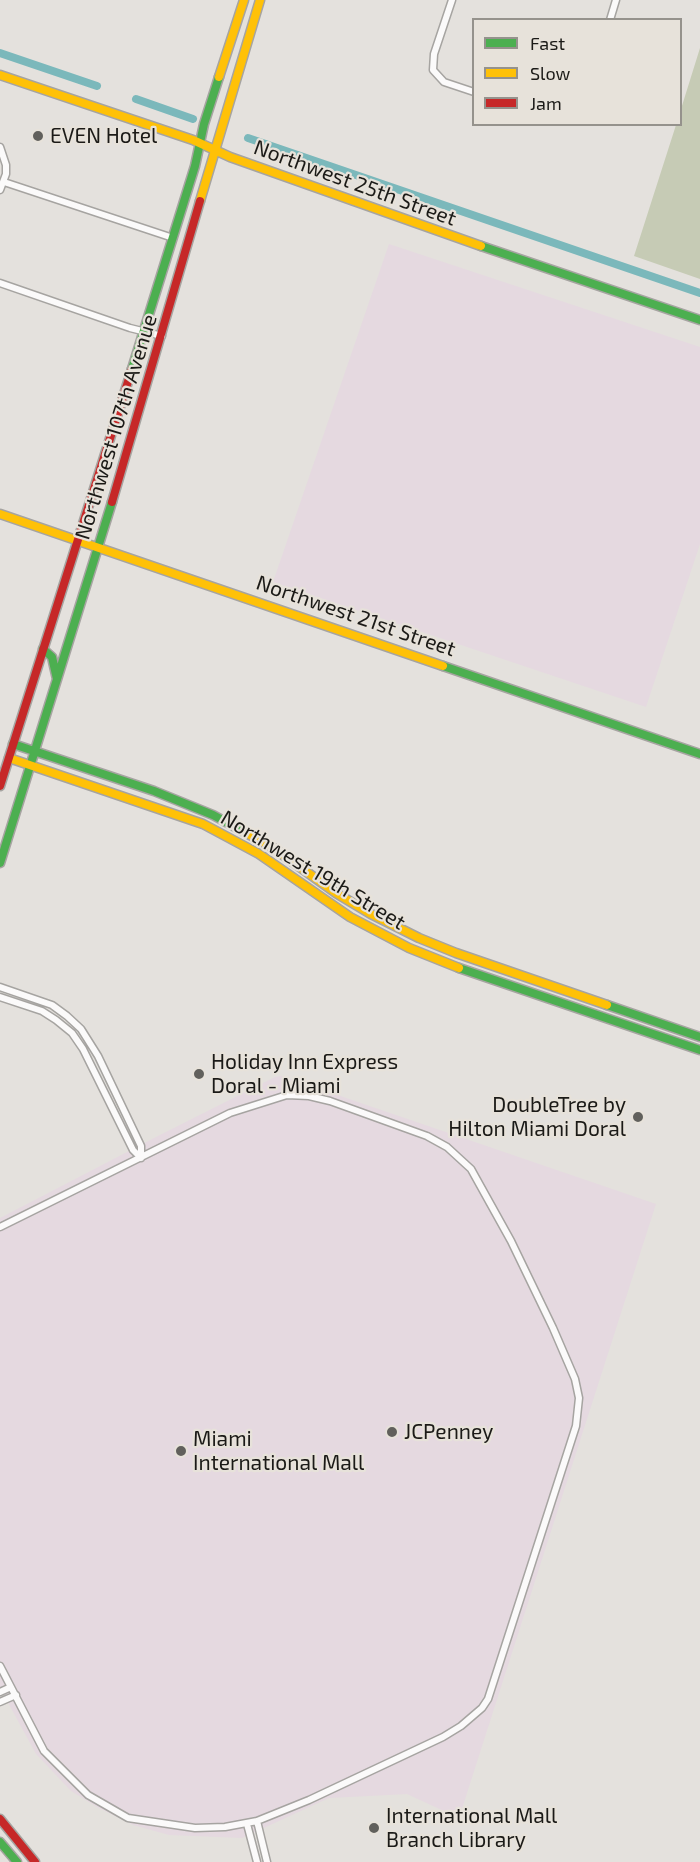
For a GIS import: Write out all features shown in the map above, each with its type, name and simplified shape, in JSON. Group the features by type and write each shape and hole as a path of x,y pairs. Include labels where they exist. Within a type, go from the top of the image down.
{"main road":[{"name":"Northwest 107th Avenue","path":"0,786 173,238 204,124 244,0"},
{"name":"Northwest 107th Avenue","path":"0,863 99,547 260,0"},
{"name":"Northwest 25th Street","path":"0,75 200,144 439,232 700,320"},
{"name":"Northwest 21st Street","path":"0,514 700,754"},
{"path":"43,649 52,657 57,680"},
{"name":"Northwest 19th Street","path":"13,744 154,791 213,814 272,847 371,914 419,938 700,1037"},
{"name":"Northwest 19th Street","path":"9,758 203,824 259,854 356,920 409,948 469,971 700,1050"},
{"path":"0,1819 35,1862"},
{"path":"0,1842 18,1862 27,1854"}],"street":[{"path":"452,0 432,66 435,74 444,82 472,91"},
{"path":"611,18 616,0"},
{"path":"0,147 6,165 4,182 0,190"},
{"path":"4,182 173,238"},
{"path":"0,283 162,336"},
{"path":"0,987 52,1005 81,1029 98,1056 141,1146 141,1158"},
{"path":"0,997 42,1011 72,1033 83,1049 133,1150 141,1158"},
{"path":"0,1227 230,1113 287,1095 309,1096 330,1101 427,1136 447,1147 471,1169 482,1185 511,1241 575,1379 579,1398 576,1426 488,1699 482,1708 461,1726 443,1737 309,1800 257,1821 225,1827 195,1828 129,1818 88,1795 44,1751 0,1666"},
{"path":"0,1692 11,1687"},
{"path":"0,1702 16,1695"},
{"path":"257,1821 267,1862"},
{"path":"247,1824 257,1862"}],"shaded area":[{"path":"389,244 700,347 700,544 646,707 273,582"},
{"path":"282,1076 656,1204 459,1818 407,1794 329,1798 242,1838 169,1835 133,1825 71,1791 36,1754 0,1688 0,1218 275,1077"}],"green space":[{"path":"700,48 700,279 634,256 676,126 682,126 682,106"}],"waterway":[{"path":"0,53 97,86"},
{"path":"136,99 193,119"},
{"path":"248,138 700,293"}],"traffic: fast":[{"path":"132,369 195,166 204,124 219,77"},
{"path":"481,246 700,320"},
{"path":"0,863 112,502"},
{"path":"43,649 52,657 57,679"},
{"path":"443,666 700,754"},
{"path":"13,744 154,791 213,815 248,834"},
{"path":"459,968 700,1050"},
{"path":"607,1005 700,1037"},
{"path":"0,1842 17,1862"}],"traffic: slow":[{"path":"219,77 244,0"},
{"path":"200,201 260,0"},
{"path":"0,75 193,140 230,157 481,246"},
{"path":"0,514 443,666"},
{"path":"9,758 203,824 259,854 350,917 409,948 459,968"},
{"path":"248,834 272,847 336,893 419,938 607,1005"}],"traffic: jam":[{"path":"112,502 200,201"},
{"path":"0,786 132,369"},
{"path":"0,1819 35,1862"}],"place":[{"name":"EVEN Hotel","path":"38,136"},
{"name":"Holiday Inn Express Doral - Miami","path":"199,1074"},
{"name":"DoubleTree by Hilton Miami Doral","path":"638,1117"},
{"name":"JCPenney","path":"392,1432"},
{"name":"Miami International Mall","path":"181,1451"},
{"name":"International Mall Branch Library","path":"374,1828"}]}
